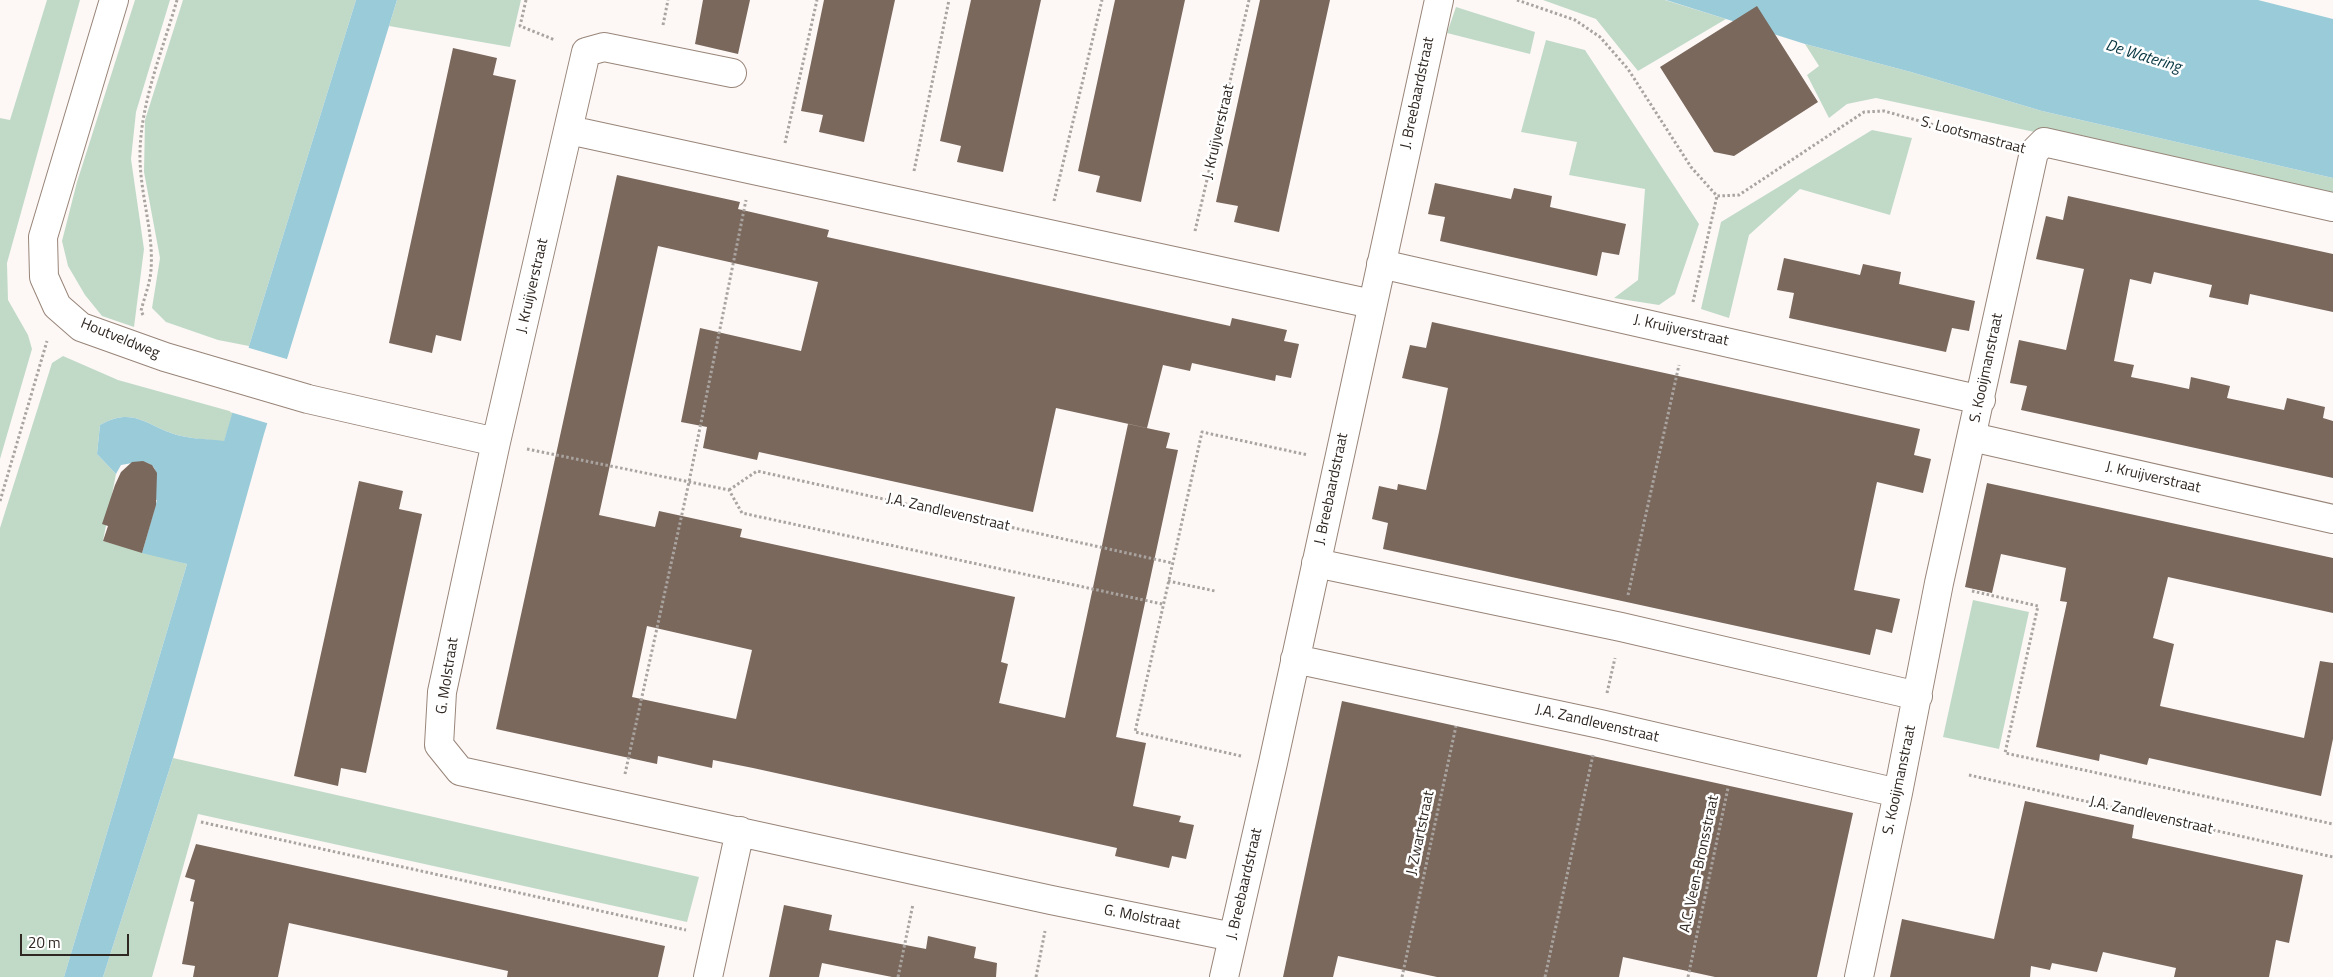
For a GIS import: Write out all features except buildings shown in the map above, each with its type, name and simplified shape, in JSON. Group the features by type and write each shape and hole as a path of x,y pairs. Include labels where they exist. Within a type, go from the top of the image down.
{"street":[{"name":"Houtveldweg","path":"114,0 43,237 44,277 57,306 80,327 165,357 308,399 496,442"},
{"name":"J. Breebaardstraat","path":"1224,977 1273,763 1439,0"},
{"path":"586,52 604,47 732,73"},
{"name":"J. Kruijverstraat","path":"496,442 586,52"},
{"path":"569,130 1372,304"},
{"name":"S. Lootsmastraat","path":"2034,152 2044,142 2333,207"},
{"name":"S. Kooijmanstraat","path":"1858,977 1898,793 1940,583 2034,152"},
{"name":"J. Kruijverstraat","path":"1381,264 1981,400"},
{"name":"J. Kruijverstraat","path":"1972,437 2333,519"},
{"name":"G. Molstraat","path":"496,442 442,692 439,745 460,771 1051,900 1233,937"},
{"path":"1316,563 1621,627 1918,696"},
{"name":"J.A. Zandlevenstraat","path":"1295,659 1736,755 1898,793"},
{"path":"708,977 740,831"}],"path":[{"path":"165,357 141,311 151,270 149,232 141,185 140,152 143,114 177,0"},
{"path":"526,0 520,26 586,52"},
{"path":"618,806 689,482 765,172 817,0"},
{"path":"908,203 950,0"},
{"path":"1046,233 1102,0"},
{"name":"J. Kruijverstraat","path":"1188,264 1249,0"},
{"path":"1517,0 1575,20 1600,37 1628,69 1691,167 1717,196 1686,332"},
{"name":"S. Lootsmastraat","path":"1717,196 1739,195 1864,112 1884,111 2034,152"},
{"path":"0,501 57,306"},
{"path":"1273,763 1135,732 1162,604 1202,432 1338,462"},
{"path":"496,442 729,490 742,513 1162,604"},
{"name":"J.A. Zandlevenstraat","path":"729,490 757,471 1172,563"},
{"path":"1168,581 1215,591"},
{"name":"J.A. Zandlevenstraat","path":"1940,583 2038,606 2005,752 2333,824"},
{"name":"J. Zwartstraat","path":"1402,977 1465,695"},
{"name":"A.C. Veen-Bronsstraat","path":"1688,977 1736,755"},
{"name":"J.A. Zandlevenstraat","path":"1969,775 2333,857"},
{"path":"201,822 716,937"},
{"path":"898,977 920,871"},
{"path":"1036,977 1051,900"}],"green space":[{"path":"47,0 80,0 7,263 8,300 28,335 32,349 0,459 0,118 10,120"},
{"path":"135,0 170,0 136,112 131,159 144,249 134,327 102,316 85,295 68,266 62,241 77,182"},
{"path":"183,0 356,0 249,346 218,340 166,322 152,308 160,258 144,172 145,120"},
{"path":"397,0 521,0 510,47 389,26"},
{"path":"1543,0 1665,0 1726,19 1638,71 1596,19"},
{"path":"1456,7 1535,32 1530,54 1447,33"},
{"path":"1546,40 1585,50 1699,224 1675,294 1659,305 1614,298 1638,280 1645,189 1569,175 1577,142 1521,132"},
{"path":"1805,44 1911,72 2042,111 2333,178 2333,196 1876,98 1847,104 1829,118 1807,75 1819,66"},
{"path":"1872,130 1912,138 1890,215 1800,189 1749,235 1729,318 1701,309 1721,222"},
{"path":"63,356 118,380 233,412 224,442 177,435 131,417 122,417 100,425 97,454 116,474 103,541 187,564 64,977 0,977 0,528 52,363"},
{"path":"1973,600 2029,612 1999,749 1943,737"},
{"path":"173,758 699,877 687,922 198,814 152,977 103,977"}],"water":[{"path":"356,0 397,0 264,434 173,758 103,977 64,977 187,564 142,553 157,500 152,499 156,471 153,466 142,462 121,465 116,474 97,454 100,425 122,417 131,417 177,435 224,441 242,380 249,346"},
{"name":"De Watering","path":"1666,0 2258,0 2333,19 2333,178 2042,111 1911,72 1805,44"}],"pier":[{"path":"246,347 290,360 270,424 230,412"}]}
